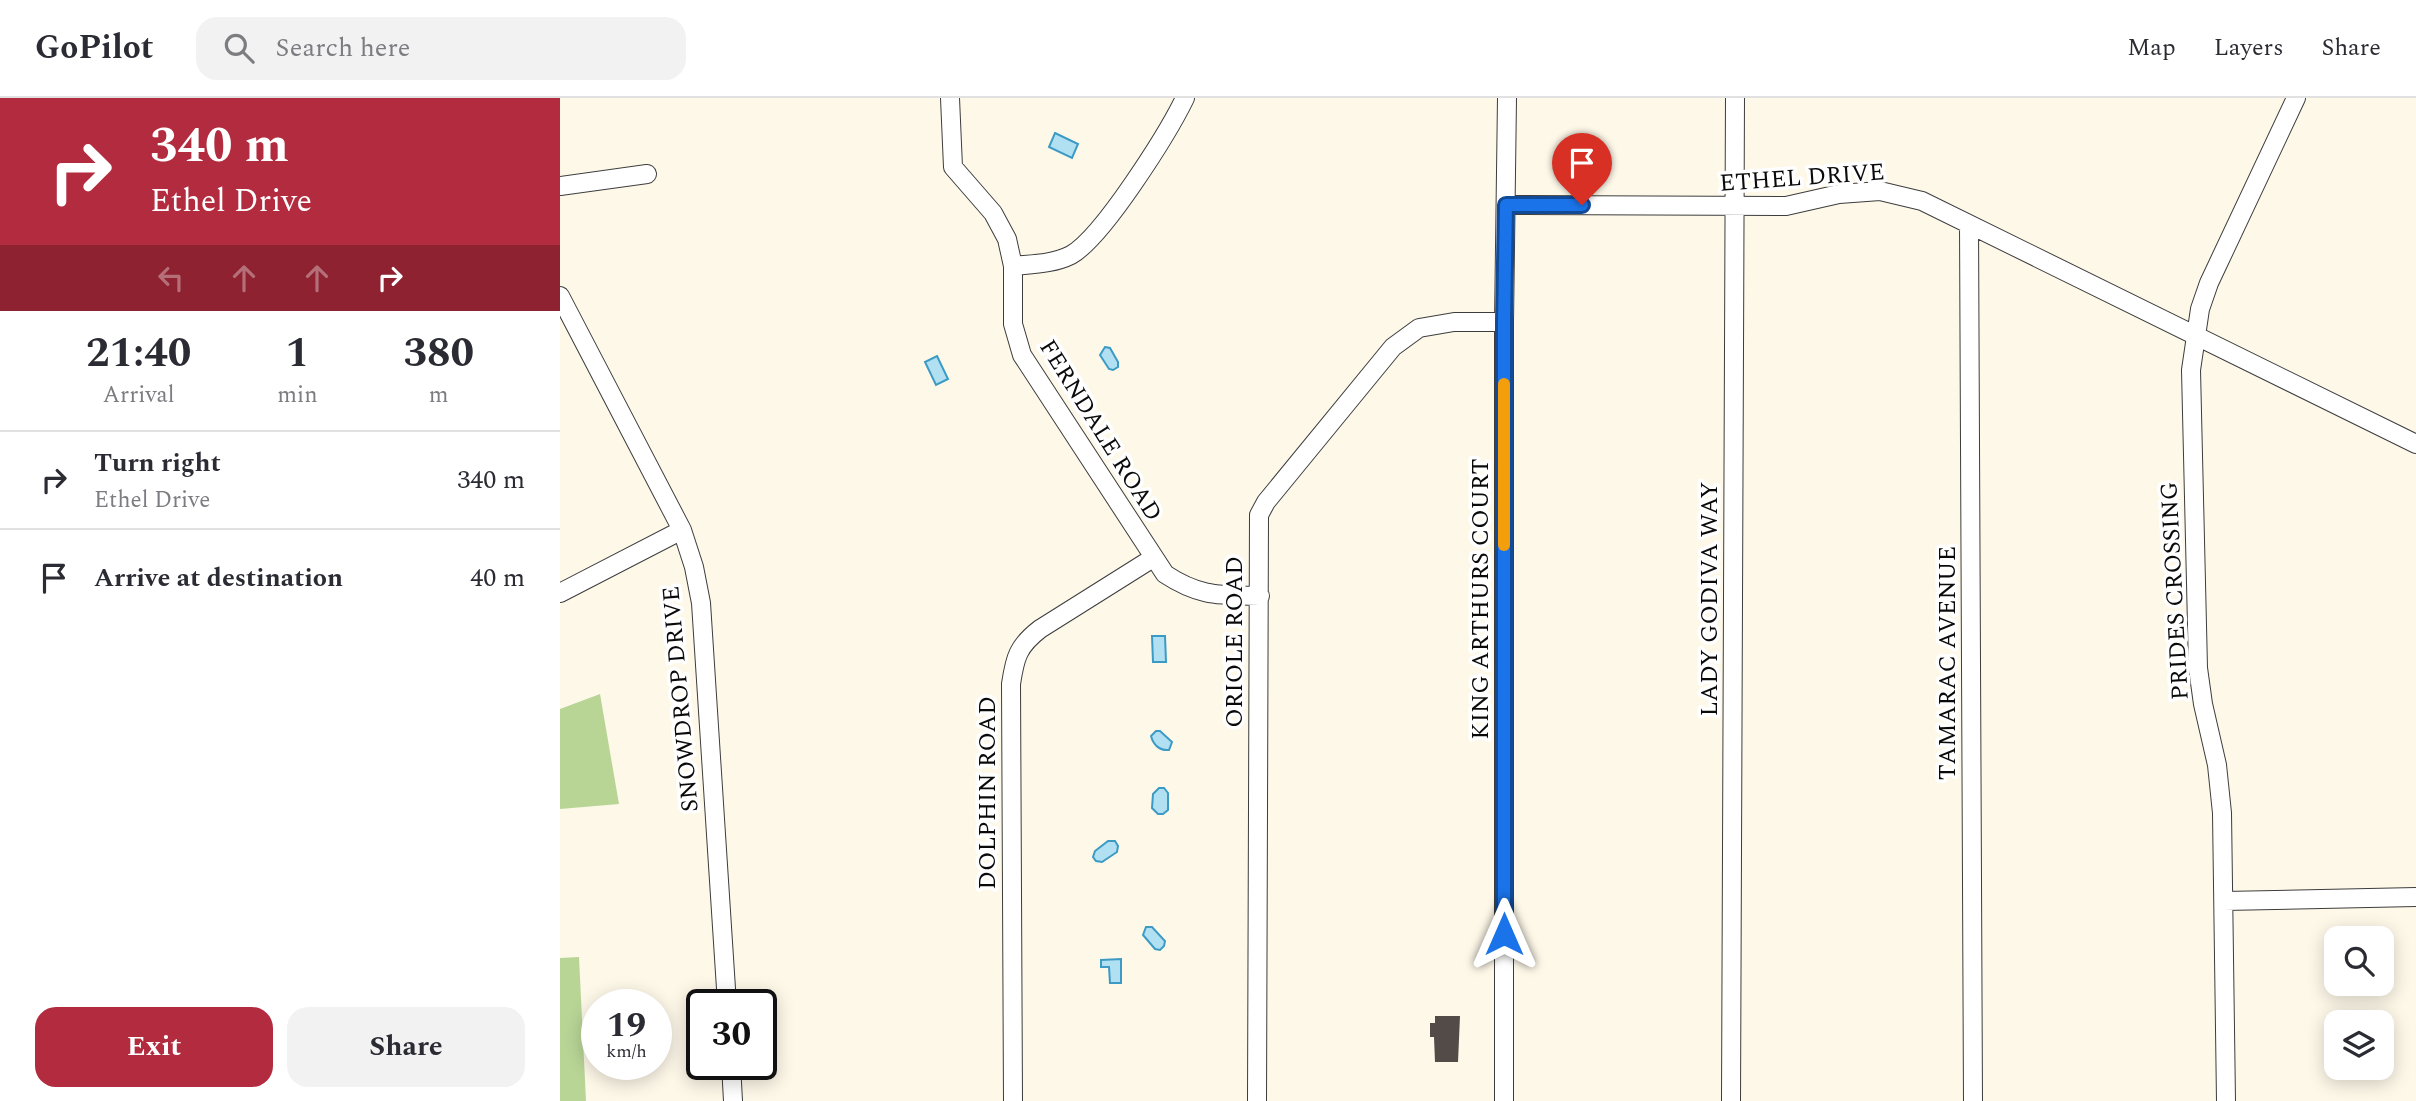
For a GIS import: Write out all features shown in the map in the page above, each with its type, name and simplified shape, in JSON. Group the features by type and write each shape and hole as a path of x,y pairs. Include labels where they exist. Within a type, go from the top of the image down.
{"street":[{"name":"FERNDALE ROAD","path":"950,98 953,167 993,214 1007,239 1013,266 1013,324 1022,355 1165,574 1185,587 1209,595 1260,596"},
{"path":"1013,266 1049,263 1072,254 1094,234 1174,122 1185,98"},
{"name":"KING ARTHURS COURT","path":"1504,1101 1504,321 1507,98"},
{"name":"LADY GODIVA WAY","path":"1731,1101 1735,98"},
{"name":"PRIDES CROSSING","path":"2226,1101 2222,813 2217,765 2198,668 2191,370 2200,309 2209,283 2296,98"},
{"path":"560,186 647,174"},
{"name":"ETHEL DRIVE","path":"1506,205 1786,206 1839,194 1880,191 1922,201 2416,444"},
{"name":"TAMARAC AVENUE","path":"1969,224 1973,1101"},
{"name":"SNOWDROP DRIVE","path":"560,296 682,530 694,568 701,603 726,989"},
{"name":"ORIOLE ROAD","path":"1257,1101 1259,515 1265,502 1393,347 1419,328 1454,322 1504,321"},
{"path":"560,593 682,530"},
{"name":"DOLPHIN ROAD","path":"1013,1101 1011,684 1014,663 1023,642 1040,629 1153,558"},
{"path":"2224,901 2416,897"},
{"path":"732,1080 733,1101"}],"green space":[{"path":"600,694 619,804 560,809 560,709"},
{"path":"579,957 581,1080 585,1080 586,1101 560,1101 560,958"}],"water":[{"path":"1055,133 1078,144 1072,158 1049,147"},
{"path":"1105,347 1110,348 1118,362 1118,367 1113,370 1109,369 1100,355"},
{"path":"937,356 948,379 936,385 925,362"},
{"path":"1152,636 1165,636 1166,662 1153,662"},
{"path":"1160,731 1172,742 1169,750 1159,748 1155,744 1151,736"},
{"path":"1159,788 1164,788 1168,793 1168,810 1163,814 1158,814 1152,808 1153,794"},
{"path":"1108,841 1115,841 1117,852 1102,862 1096,861 1093,857 1095,851"},
{"path":"1146,927 1152,927 1165,941 1160,950 1155,949 1143,935"},
{"path":"1121,959 1121,983 1110,983 1109,967 1101,967 1101,960"}],"building":[{"path":"1435,1016 1460,1016 1458,1062 1435,1062 1434,1037 1430,1037 1430,1023 1435,1023"}],"slow traffic":[{"path":"1504,384 1504,545"}],"route":[{"path":"1504,934 1506,205 1582,205"}]}
